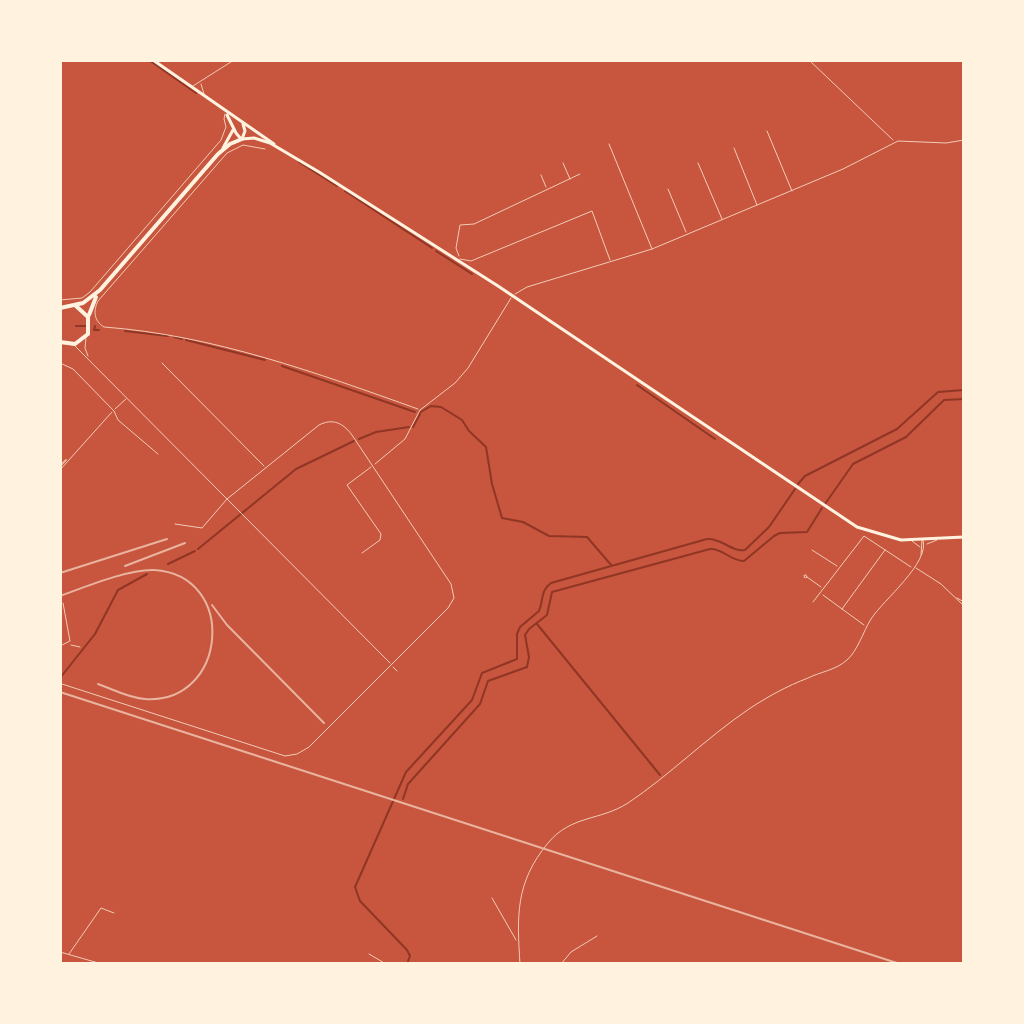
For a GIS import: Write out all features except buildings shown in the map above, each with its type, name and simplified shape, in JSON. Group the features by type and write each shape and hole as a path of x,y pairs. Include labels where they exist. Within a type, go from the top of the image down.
{"highway":[{"path":"62,344 73,344 86,336 90,326 88,317 100,290 222,150 242,139"},
{"path":"60,308 76,306 100,290"},
{"path":"76,306 88,317"}],"main road":[{"path":"153,60 280,148 460,260 842,519 867,531 905,540 964,537"},
{"path":"225,111 242,139"},
{"path":"242,122 245,131 242,139"},
{"path":"222,150 233,126"},
{"path":"242,139 259,139 280,148"}],"street":[{"path":"191,86 234,60"},
{"path":"809,60 894,143"},
{"path":"201,82 206,97"},
{"path":"198,92 201,82"},
{"path":"198,92 201,87"},
{"path":"60,300 82,298 90,292 221,140 226,127 225,111"},
{"path":"767,131 792,191"},
{"path":"362,553 380,540 381,534 347,485 405,439 420,410 455,383 468,368 512,296 527,287 652,249 843,169 894,143 964,140"},
{"path":"609,144 652,249"},
{"path":"265,149 243,145 227,153 98,301 94,313 98,323 104,327 155,332 269,359 420,410"},
{"path":"734,148 757,205"},
{"path":"563,163 570,179"},
{"path":"698,163 722,220"},
{"path":"580,174 474,224 460,225 456,248 460,260 471,261 592,211 611,263"},
{"path":"541,175 547,190"},
{"path":"668,189 687,234"},
{"path":"86,336 85,348 89,358"},
{"path":"73,344 397,671"},
{"path":"60,363 73,369 118,420 158,454"},
{"path":"162,363 266,468"},
{"path":"60,470 128,397"},
{"path":"62,684 285,756 292,755 309,747 448,608 454,594 451,584 349,430 335,422 319,425 227,499 202,528 175,524"},
{"path":"813,602 865,536 941,584 964,606"},
{"path":"925,546 944,538"},
{"path":"520,964 519,906 522,885 540,853 559,831 625,805 764,700 850,658 877,609 922,557 923,539"},
{"path":"922,557 920,547 923,539"},
{"path":"905,540 915,542 920,547"},
{"path":"812,550 839,568"},
{"path":"842,609 885,550"},
{"path":"807,577 823,589"},
{"path":"822,594 866,627"},
{"path":"955,597 964,602"},
{"path":"63,603 69,643"},
{"path":"60,646 69,643 80,647"},
{"path":"492,898 513,936 519,941"},
{"path":"69,954 101,908 114,913"},
{"path":"561,964 571,952 597,936"},
{"path":"60,952 102,964"},
{"path":"369,954 386,964"}],"waterway":[{"path":"149,60 196,93"},
{"path":"299,162 337,186"},
{"path":"345,191 432,248"},
{"path":"436,251 472,274"},
{"path":"76,326 86,326"},
{"path":"95,326 94,330 99,330"},
{"path":"125,331 168,336"},
{"path":"174,337 182,339"},
{"path":"186,340 265,360"},
{"path":"282,366 415,412"},
{"path":"637,385 715,439"},
{"path":"798,484 805,476 897,429 938,392 964,390"},
{"path":"825,504 853,464 906,437 944,400 964,399"},
{"path":"419,413 431,406 441,407 462,420 486,447 502,518 523,522 549,536 587,537 612,566"},
{"path":"413,427 420,414"},
{"path":"359,439 376,432 409,427"},
{"path":"198,549 296,469 354,441"},
{"path":"407,964 410,956 407,950 360,901 355,887 406,772 472,700 482,673 517,659 517,634 520,627 539,611 548,586 707,539 745,550 769,527 795,489"},
{"path":"403,799 408,784 480,704 488,681 527,667 529,657 525,635 547,615 552,592 710,549 744,561 780,533 807,532 822,508"},
{"path":"168,564 195,551"},
{"path":"60,678 95,634 118,590 147,574"},
{"path":"537,624 660,775"}],"railway":[{"path":"60,466 66,460"},
{"path":"60,573 167,539"},
{"path":"125,566 185,543"},
{"path":"60,596 119,575 154,570 181,577 200,593 210,615 212,639 206,662 193,682 172,695 145,699 98,684"},
{"path":"212,605 227,625 324,723"},
{"path":"60,692 900,964"}]}
